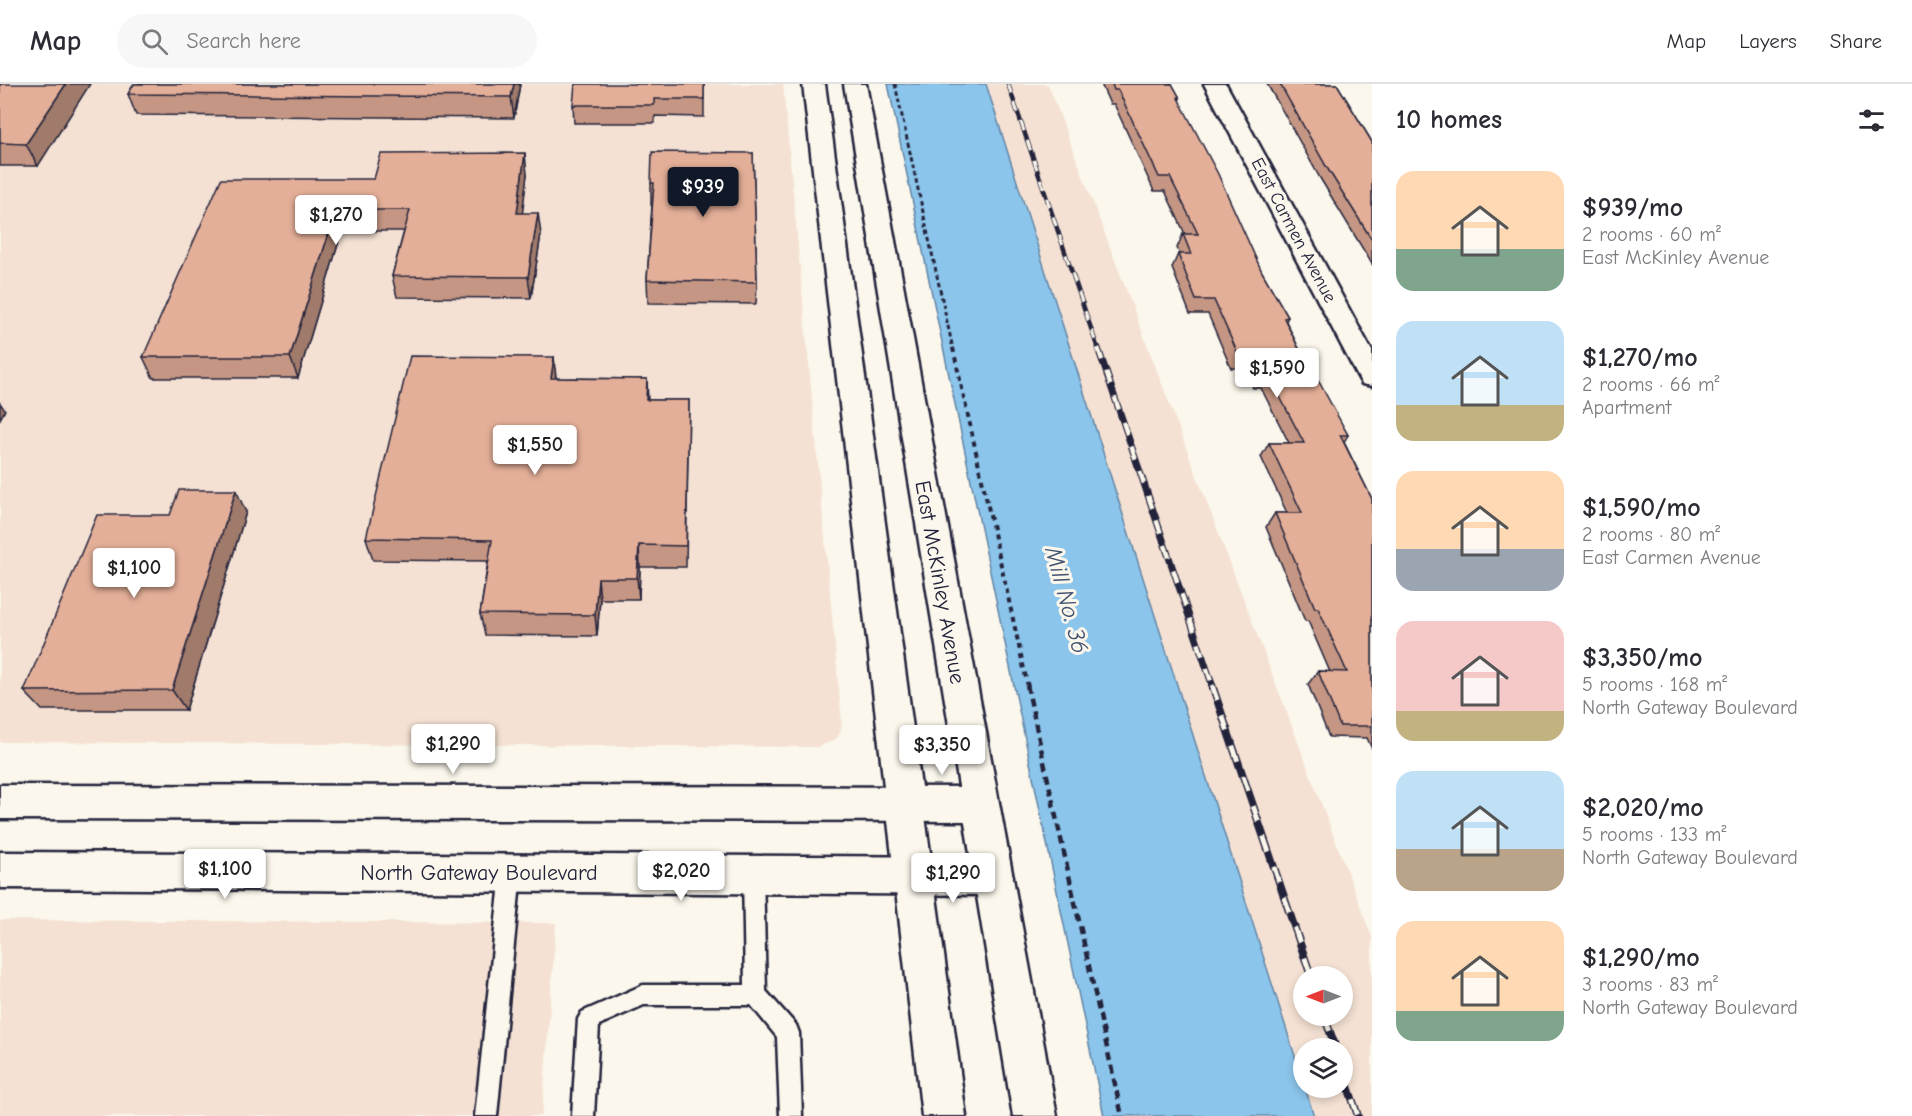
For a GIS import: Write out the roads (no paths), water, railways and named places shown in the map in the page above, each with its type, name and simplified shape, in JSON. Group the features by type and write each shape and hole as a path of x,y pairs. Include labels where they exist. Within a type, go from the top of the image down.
{"main road":[{"path":"814,84 944,1116"},
{"path":"836,84 841,114 872,182"},
{"name":"East McKinley Avenue","path":"855,84 1035,1116"},
{"name":"East Carmen Avenue","path":"1215,84 1372,377"},
{"path":"0,802 979,804"},
{"name":"North Gateway Boulevard","path":"0,870 993,876"}],"lane":[{"path":"486,1116 511,873"},
{"path":"753,874 756,996 788,1032 791,1116"},
{"path":"583,1116 589,1019 644,995 756,996"}],"water":[{"name":"Mill No. 36","path":"888,84 986,84 1293,1050 1293,1098 1308,1098 1314,1116 1104,1116"}],"railway":[{"path":"1008,84 1098,349"},
{"path":"1098,348 1213,687"},
{"path":"1212,685 1308,966"},
{"path":"1328,1026 1332,1038"},
{"path":"1352,1098 1358,1116"}]}
